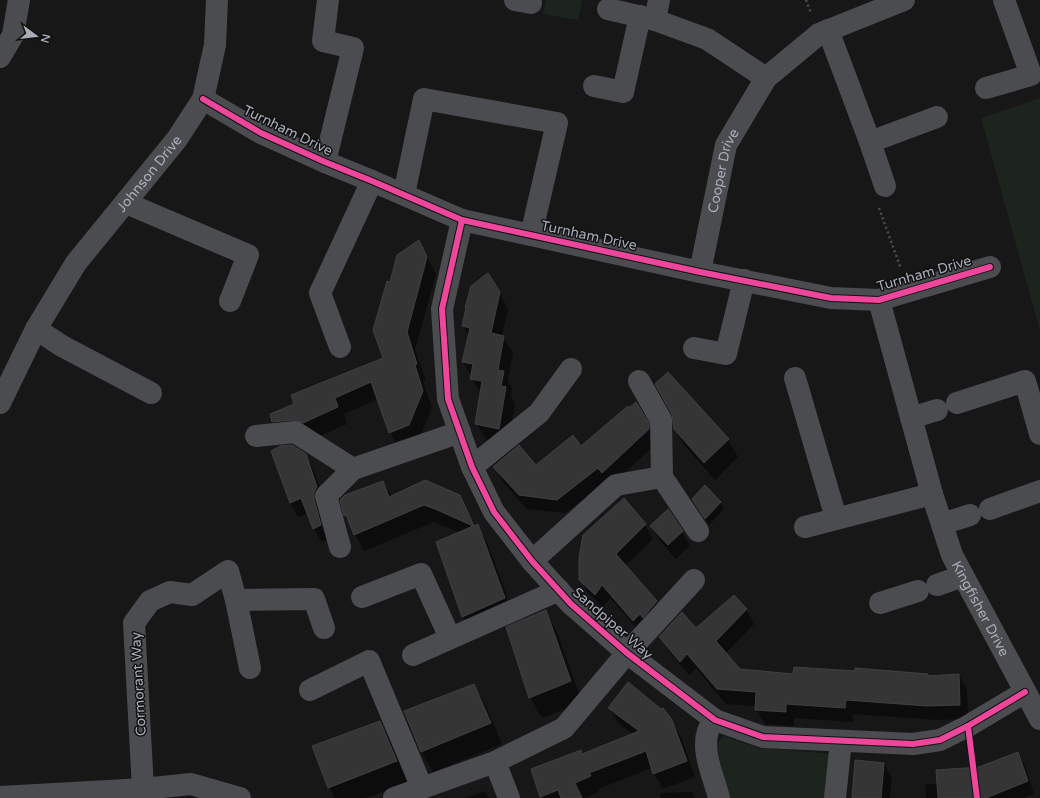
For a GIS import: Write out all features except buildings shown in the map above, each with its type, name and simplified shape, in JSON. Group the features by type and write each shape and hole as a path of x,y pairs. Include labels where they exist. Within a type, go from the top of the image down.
{"street":[{"path":"0,57 13,35 19,0"},
{"name":"Johnson Drive","path":"0,403 36,329 76,264 177,139 203,99 215,45 217,0"},
{"path":"324,162 353,48 323,41 328,0"},
{"name":"Cooper Drive","path":"700,272 726,145 766,78 819,34 904,0"},
{"path":"986,88 1031,75 1004,0"},
{"path":"608,9 651,12 707,39 766,78"},
{"path":"594,86 623,92 651,12"},
{"path":"828,30 885,186"},
{"name":"Turnham Drive","path":"203,99 261,133 324,162 372,180 462,220 700,272 830,298 879,300 990,267"},
{"path":"404,194 424,99 557,123 531,235"},
{"path":"870,142 937,117"},
{"path":"340,347 320,293 372,180"},
{"path":"126,203 248,255 230,301"},
{"name":"Sandpiper Way","path":"462,220 442,309 448,399 472,467 494,512 532,560 571,604 627,653 715,720 763,737 913,744 940,740 968,726 1025,692"},
{"path":"694,348 726,354 744,280"},
{"name":"Kingfisher Drive","path":"879,300 932,494 952,556 1040,719"},
{"path":"36,329 62,346 151,393"},
{"path":"472,467 539,413 571,369"},
{"path":"795,378 836,518"},
{"path":"639,381 661,420 662,477 698,531"},
{"path":"911,418 1025,381 1040,434"},
{"path":"256,436 295,432 353,469"},
{"path":"340,547 326,496 353,469 460,432"},
{"path":"532,560 616,485 662,477"},
{"path":"942,524 1040,491"},
{"path":"805,527 932,494"},
{"name":"Cormorant Way","path":"143,789 134,623 150,601 170,592 192,595 228,571 236,600"},
{"path":"362,597 421,574 450,638"},
{"path":"880,603 963,576"},
{"path":"394,798 495,762 564,728 627,653 694,580"},
{"path":"413,655 559,590"},
{"path":"250,668 236,600 314,599 324,628"},
{"path":"310,690 369,661 422,788"},
{"path":"715,720 708,729 706,739 707,757 719,798"},
{"path":"835,798 841,741"},
{"path":"495,762 509,798"},
{"path":"0,797 143,789 191,784 240,798"}],"shaded area":[{"path":"546,0 582,0 578,20 543,14"},
{"path":"1040,98 1040,331 981,118"},
{"path":"724,736 758,748 835,754 831,798 728,798 716,745"}],"cycle path":[{"path":"203,99 261,133 462,220 700,272 831,298 879,300 990,267"},
{"path":"462,220 442,309 448,399 472,467 494,512 532,561 571,604 627,653 715,720 763,737 913,744 940,740 968,726 1025,692"},
{"path":"968,726 977,798"}]}
